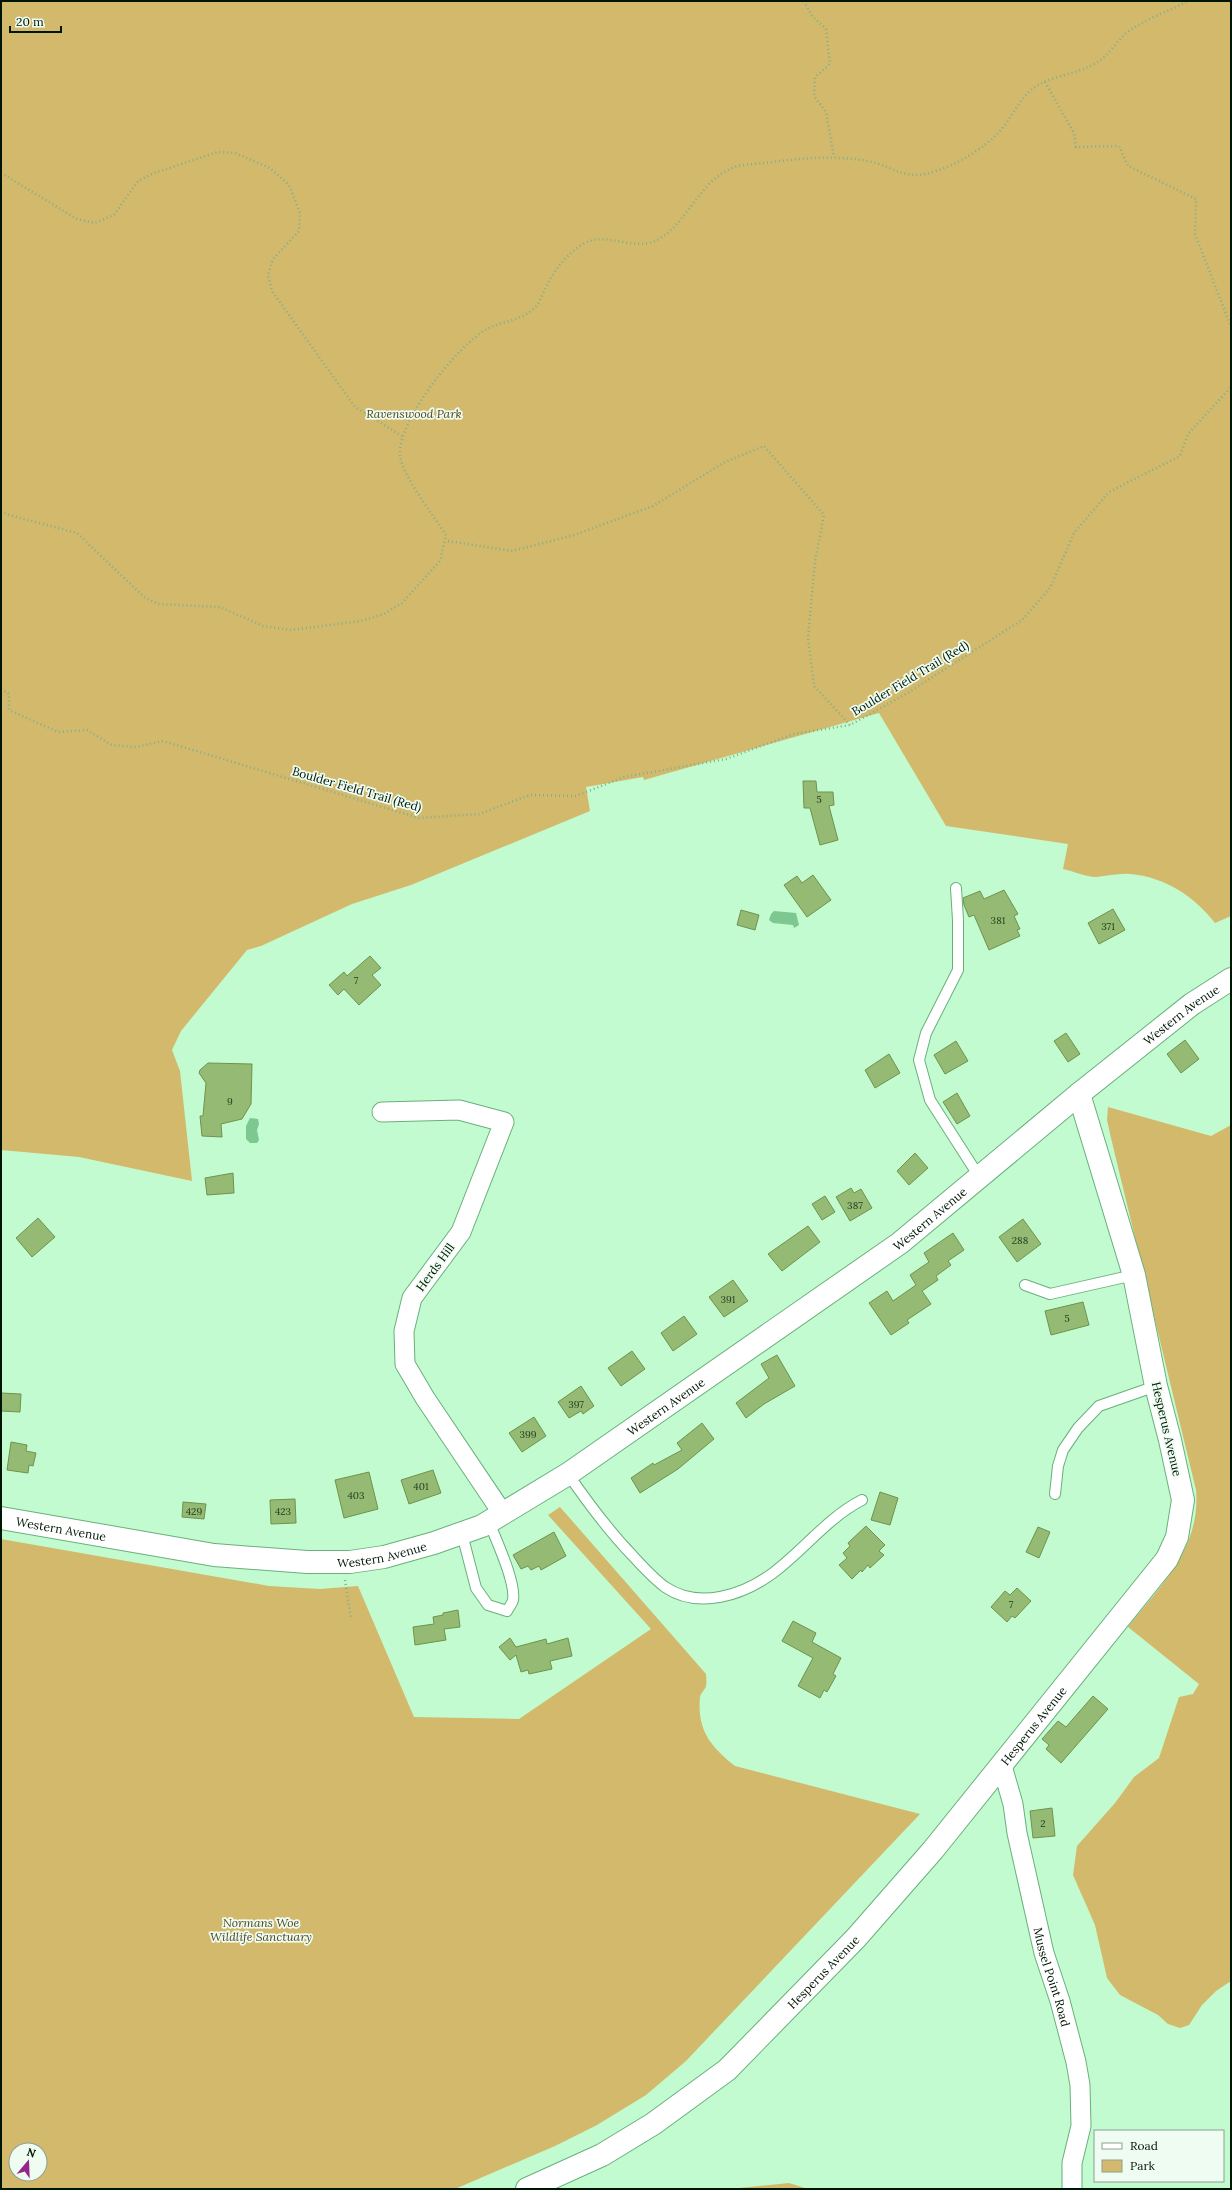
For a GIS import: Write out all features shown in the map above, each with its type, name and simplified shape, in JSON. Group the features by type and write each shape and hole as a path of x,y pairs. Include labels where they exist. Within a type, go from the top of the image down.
{"main road":[{"name":"Western Avenue","path":"1,1518 214,1555 307,1562 342,1562 384,1557 462,1534 496,1518 568,1474 900,1244 1080,1094 1192,1004 1231,979"},
{"name":"Hesperus Avenue","path":"526,2189 602,2155 653,2124 727,2070 856,1938 933,1850 1167,1559 1177,1537 1183,1500 1156,1386 1134,1275 1080,1094"}],"street":[{"name":"Herds Hill","path":"382,1112 459,1110 504,1122 461,1232 412,1298 404,1331 405,1364 496,1518"},
{"name":"Mussel Point Road","path":"1002,1766 1012,1799 1017,1833 1044,1953 1073,2046 1079,2077 1080,2126 1072,2163 1072,2189"}],"lane":[{"path":"956,888 958,920 958,970 926,1033 919,1060 930,1100 980,1178"},
{"path":"1026,1285 1050,1294 1134,1275"},
{"path":"1055,1494 1058,1466 1063,1450 1078,1428 1099,1406 1156,1386"},
{"path":"568,1474 613,1536 647,1571 666,1587 696,1598 713,1598 753,1586 786,1561 839,1513 862,1500"},
{"path":"462,1534 476,1588 488,1605 507,1611 513,1602 514,1592 504,1561 496,1518"}],"path":[{"path":"804,1 812,16 826,29 830,64 815,77 814,96 826,112 834,157"},
{"path":"1,511 9,515 76,533 144,597 158,604 220,607 263,626 291,630 361,621 384,614 402,603 440,561 446,535 405,472 400,456 402,436 410,418 436,379 475,338 488,328 523,317 535,308 552,276 568,254 587,242 600,239 636,245 658,240 673,227 708,183 737,167 800,158 834,157 871,162 910,176 935,172 969,156 997,134 1027,94 1046,82 1099,62 1127,32 1188,1"},
{"path":"1046,82 1074,133 1076,147 1119,146 1128,166 1196,199 1195,234 1231,328"},
{"path":"1,173 77,219 95,223 114,214 138,181 154,173 218,152 235,153 270,168 289,185 300,213 299,231 273,259 268,275 272,291 355,406 402,436"},
{"name":"Boulder Field Trail (Red)","path":"1,689 9,694 9,710 58,732 87,730 112,745 136,747 163,741 419,818 479,814 530,795 576,796 624,777 726,759 794,734 850,724 906,694 1022,620 1050,588 1074,533 1109,492 1180,456 1188,434 1231,387"},
{"path":"448,541 512,552 574,535 653,506 725,462 764,446 824,515 815,562 808,638 814,686 850,724"},
{"path":"342,1562 351,1619"}],"green space":[{"name":"Ravenswood Park","path":"1,1 1231,1 1231,916 1215,923 1198,904 1188,896 1155,879 1126,874 1092,877 1063,869 1068,844 946,826 879,713 644,780 643,777 586,787 590,811 411,885 352,904 261,946 247,950 181,1031 172,1050 180,1071 192,1181 79,1157 1,1150"},
{"path":"1108,1107 1211,1136 1231,1125 1231,1981 1216,1991 1202,2005 1189,2025 1180,2028 1168,2024 1158,2015 1120,1995 1107,1978 1095,1925 1073,1875 1077,1846 1115,1803 1134,1777 1159,1758 1179,1697 1193,1694 1199,1684 1128,1627 1165,1580 1185,1548 1192,1530 1196,1511 1196,1490 1111,1138 1107,1120"},
{"name":"Normans Woe Wildlife Sanctuary","path":"560,1507 706,1674 706,1686 700,1697 703,1728 712,1744 726,1759 735,1766 920,1814 686,2061 646,2095 597,2125 555,2146 455,2189 1,2189 1,1539 269,1586 320,1589 358,1586 414,1717 519,1719 651,1629 548,1515"},
{"path":"789,2183 808,2189 729,2189"}],"shaded area":[{"path":"774,911 796,913 799,925 794,928 793,925 773,923 769,920"},
{"path":"250,1118 258,1119 259,1124 257,1130 259,1140 257,1143 250,1143 246,1139 246,1126"}],"building":[{"path":"803,781 816,781 817,792 833,792 834,805 829,806 838,840 820,845 810,808 804,808"},
{"path":"813,875 831,900 807,917 784,885 797,876 802,883"},
{"path":"1004,890 1018,914 1014,916 1020,929 1017,930 1020,936 989,950 974,915 969,917 963,898 980,891 984,899"},
{"path":"1113,909 1125,930 1099,944 1088,923"},
{"path":"741,910 759,915 755,930 737,925"},
{"path":"370,956 381,968 372,975 381,985 359,1005 344,989 338,995 329,985 344,972 347,976"},
{"path":"1066,1033 1080,1054 1068,1062 1054,1041"},
{"path":"1185,1040 1199,1059 1181,1073 1167,1054"},
{"path":"956,1041 968,1061 945,1074 934,1055"},
{"path":"889,1054 900,1073 875,1088 865,1070"},
{"path":"208,1063 252,1064 251,1104 242,1119 221,1124 222,1137 202,1136 200,1116 203,1116 206,1083 199,1073 200,1070"},
{"path":"957,1093 970,1116 957,1124 943,1102"},
{"path":"915,1153 928,1168 909,1185 897,1171"},
{"path":"233,1173 234,1193 207,1195 205,1178"},
{"path":"851,1188 854,1193 861,1189 872,1208 850,1221 836,1197"},
{"path":"825,1196 835,1212 822,1220 812,1204"},
{"path":"38,1218 55,1237 32,1257 16,1238"},
{"path":"1023,1219 1041,1244 1017,1262 999,1237"},
{"path":"808,1226 820,1242 782,1271 768,1254"},
{"path":"953,1233 964,1250 948,1261 951,1265 936,1276 938,1280 922,1291 931,1304 907,1320 909,1323 891,1335 869,1303 887,1291 893,1301 916,1285 910,1275 929,1262 924,1253"},
{"path":"733,1280 748,1301 724,1317 709,1297"},
{"path":"1083,1302 1089,1325 1051,1335 1045,1311"},
{"path":"684,1316 697,1334 673,1351 661,1333"},
{"path":"632,1351 645,1369 621,1386 608,1368"},
{"path":"777,1355 795,1386 764,1404 746,1418 736,1403 769,1378 761,1364"},
{"path":"581,1386 594,1406 583,1414 581,1411 569,1418 558,1402"},
{"path":"1,1393 21,1394 20,1412 1,1411"},
{"path":"534,1417 546,1436 522,1452 509,1433"},
{"path":"702,1423 714,1439 678,1469 640,1493 631,1478 653,1463 654,1465 682,1450 677,1443"},
{"path":"11,1442 27,1445 26,1451 36,1453 33,1466 29,1465 28,1473 7,1470"},
{"path":"433,1470 441,1493 409,1504 401,1480"},
{"path":"369,1472 378,1509 344,1518 335,1480"},
{"path":"880,1492 898,1498 890,1525 871,1520"},
{"path":"295,1499 296,1523 271,1524 270,1500"},
{"path":"183,1502 206,1504 204,1519 182,1517"},
{"path":"866,1526 885,1545 879,1551 884,1555 870,1568 868,1565 862,1572 861,1570 852,1579 839,1565 847,1558 843,1553 850,1546 848,1543"},
{"path":"1038,1527 1050,1532 1039,1558 1026,1552"},
{"path":"554,1532 566,1556 541,1570 539,1566 531,1570 528,1566 521,1569 513,1555"},
{"path":"1017,1588 1031,1601 1015,1618 1012,1616 1007,1622 991,1607 1005,1591 1010,1595"},
{"path":"458,1610 460,1627 444,1629 446,1640 415,1645 413,1627 434,1624 433,1617"},
{"path":"793,1621 816,1633 812,1642 841,1658 833,1674 836,1676 827,1692 824,1690 820,1698 798,1686 813,1658 782,1641"},
{"path":"510,1638 516,1647 546,1639 547,1644 568,1638 572,1656 550,1661 552,1669 529,1674 528,1670 521,1672 516,1655 510,1660 499,1647"},
{"path":"1093,1696 1108,1709 1061,1763 1046,1749 1049,1745 1042,1739 1058,1721 1066,1727"},
{"path":"1052,1808 1055,1836 1033,1838 1030,1811"}]}
